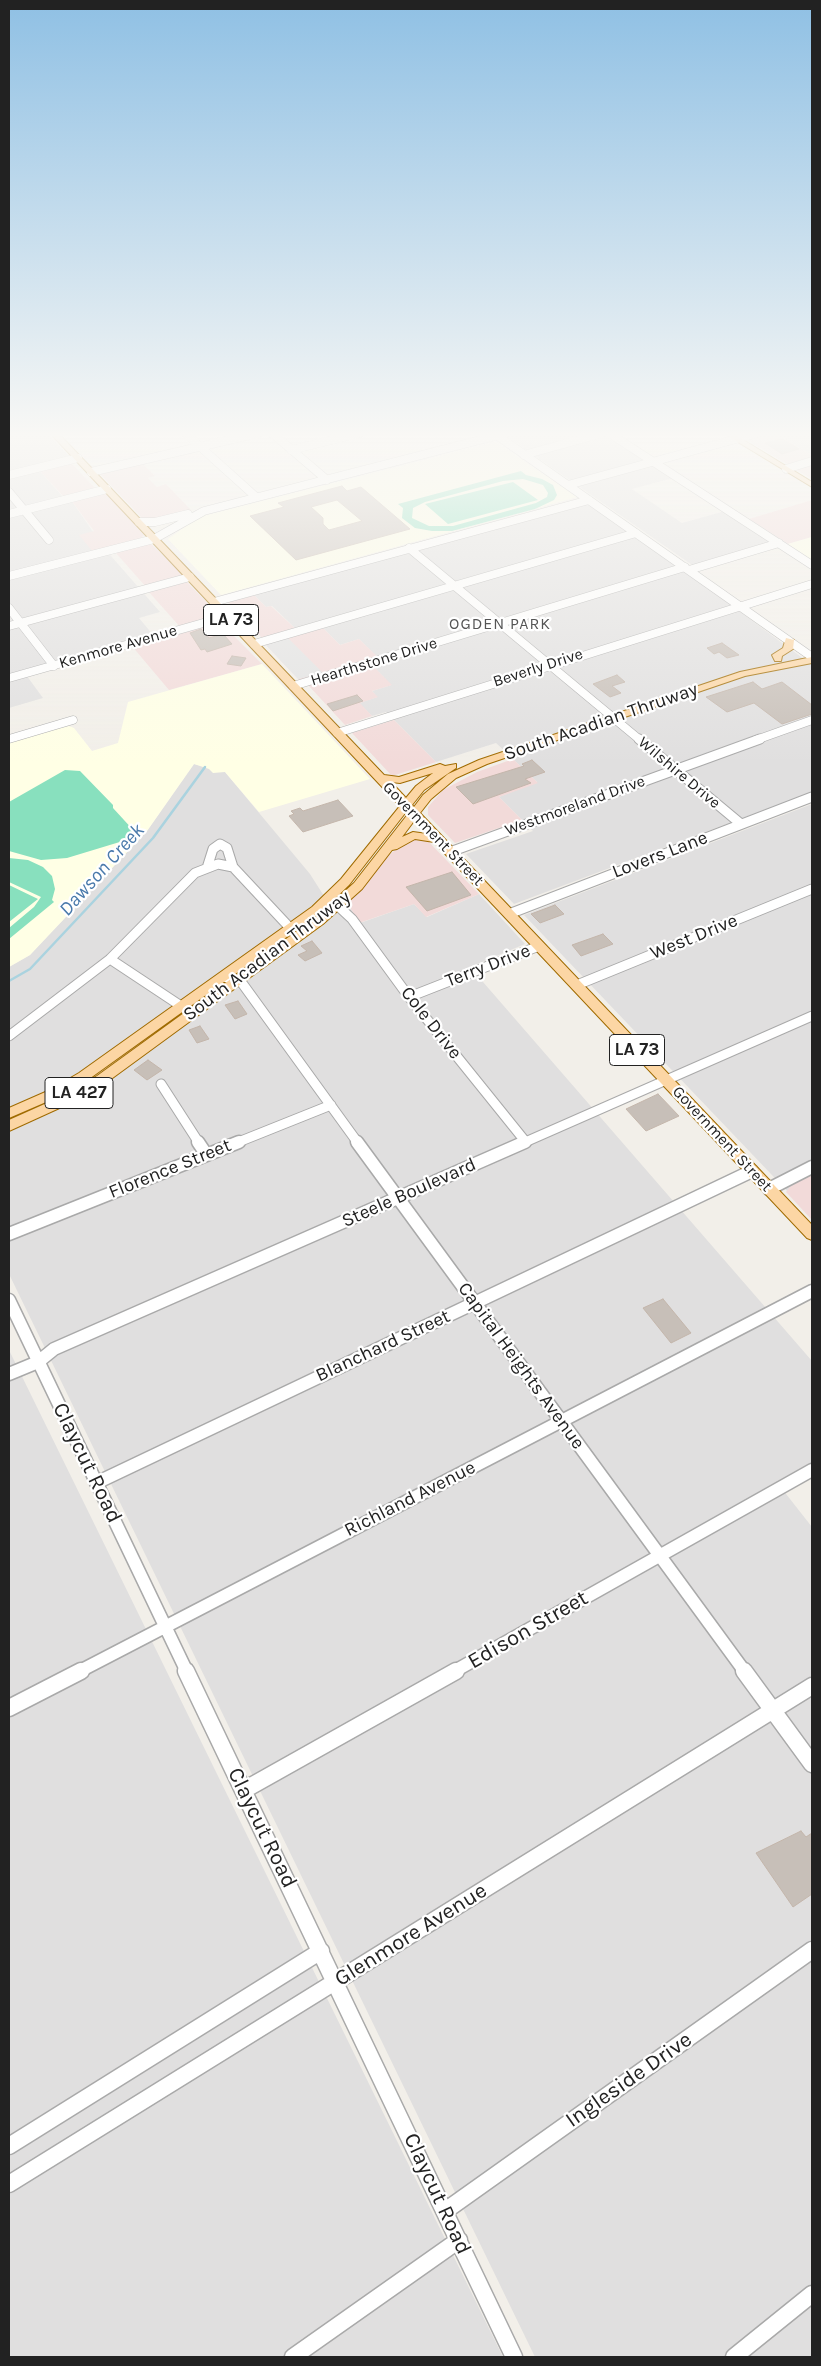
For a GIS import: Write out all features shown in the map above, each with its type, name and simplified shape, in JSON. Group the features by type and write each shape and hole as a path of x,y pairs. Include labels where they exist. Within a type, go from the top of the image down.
{"main road":[{"name":"Government Street","path":"158,543 812,1234"},
{"path":"778,659 776,655 788,649 789,640"},
{"name":"South Acadian Thruway","path":"9,1126 37,1115 82,1092 187,1010 224,977 316,910 345,882 410,809 439,785 462,771 750,664 811,656"},
{"name":"South Acadian Thruway","path":"9,1113 69,1085 187,1010 237,981 338,906 358,886 384,853 429,780 455,765 743,674 811,656"},
{"path":"380,778 400,780 445,766 455,765"},
{"path":"384,853 413,835 421,834 438,839"}],"street":[{"path":"9,576 137,543"},
{"path":"214,602 426,543"},
{"path":"254,644 599,543"},
{"path":"651,543 811,656"},
{"name":"Hearthstone Drive","path":"293,686 778,543"},
{"path":"780,543 812,565"},
{"name":"Wilshire Drive","path":"409,548 741,824"},
{"path":"9,626 190,577"},
{"name":"Beverly Drive","path":"337,732 812,584"},
{"path":"9,608 54,666"},
{"name":"Kenmore Avenue","path":"9,678 228,616"},
{"path":"9,739 73,720"},
{"name":"Westmoreland Drive","path":"450,852 812,720"},
{"name":"Lovers Lane","path":"509,914 812,797"},
{"path":"208,868 213,849 220,844 227,848 229,860 233,867 291,929"},
{"path":"9,1036 110,959 196,873 218,864 233,867"},
{"name":"West Drive","path":"577,986 812,889"},
{"name":"Cole Drive","path":"338,906 352,919 409,997 525,1141"},
{"name":"Terry Drive","path":"409,997 539,946"},
{"path":"110,959 187,1010"},
{"name":"Capital Heights Avenue","path":"224,977 242,983 812,1764"},
{"name":"Steele Boulevard","path":"9,1374 38,1362 54,1348 812,1016"},
{"path":"161,1084 206,1154"},
{"name":"Florence Street","path":"9,1234 331,1104"},
{"path":"769,1189 812,1167"},
{"name":"Blanchard Street","path":"96,1482 752,1171"},
{"name":"Richland Avenue","path":"9,1708 812,1291"},
{"name":"Claycut Road","path":"9,1300 514,2357"},
{"name":"Edison Street","path":"244,1790 812,1470"},
{"name":"Glenmore Avenue","path":"9,2184 812,1686"},
{"name":"Ingleside Drive","path":"445,2211 812,1950"},
{"name":"Glenmore Avenue","path":"9,2146 321,1951"},
{"path":"293,2357 459,2240"},
{"path":"734,2357 812,2294"}],"shaded area":[{"path":"9,543 101,543 160,612 139,618 154,636 24,672 43,698 9,708"},
{"path":"86,543 126,543 93,552"},
{"path":"172,543 408,543 221,595"},
{"path":"434,543 648,543 812,665 812,792 514,904 466,854 533,831 499,797 537,782 496,743 436,762 386,712 372,716 359,703 377,697 372,691 391,685 372,665 382,662 359,639 340,645 318,623 297,630 272,606 266,607 253,594"},
{"path":"661,543 769,543 769,544 695,567"},
{"path":"812,543 812,560 788,544"},
{"path":"150,544 185,576 146,587 115,552"},
{"path":"186,581 220,616 181,628 148,591"},
{"path":"253,594 266,607 271,606 297,630 262,638 227,601"},
{"path":"219,621 262,664 169,690 131,645"},
{"path":"321,626 340,645 359,639 383,662 300,681 264,643"},
{"path":"288,638 323,673 298,679 265,644"},
{"path":"262,664 370,779 259,812 225,772 213,773 209,769 194,764 147,831 30,955 9,967 9,741 69,726 74,728 92,751 118,743 128,702"},
{"path":"372,665 392,685 372,691 378,697 360,703 372,716 345,725 308,685"},
{"path":"394,720 436,762 392,776 352,733"},
{"path":"513,759 538,783 499,797 522,820 455,843 428,815 428,807 443,790 477,772"},
{"path":"194,764 225,772 310,874 324,896 309,910 74,1078 41,1096 9,1109 9,967 30,955 147,831"},
{"path":"812,804 812,1217 524,915"},
{"path":"424,837 479,894 426,917 414,904 359,923 347,902 389,855 410,839"},
{"path":"479,894 525,944 470,967 812,1361 812,1464 779,1485 812,1527 812,2357 535,2357 9,1274 9,1130 50,1113 94,1089 322,926 347,902 360,923 414,904 427,917"},
{"path":"812,1172 812,1220 786,1192 795,1180"},
{"path":"9,1350 503,2357 9,2357"}],"green space":[{"path":"65,770 80,771 113,805 113,808 135,832 123,841 67,858 41,860 9,851 9,802"},
{"path":"9,858 28,860 43,867 52,876 55,889 52,900 54,902 9,939 9,928 34,907 41,897 9,882"},
{"path":"9,885 38,899 9,922"}],"building":[{"path":"279,543 357,543 296,560"},
{"path":"201,629 209,638 223,634 232,644 207,652 205,649 201,650 190,633"},
{"path":"722,643 739,655 727,658 719,652 714,654 707,648"},
{"path":"232,656 246,658 241,666 227,664"},
{"path":"617,675 625,682 612,686 621,693 610,697 593,684"},
{"path":"753,682 762,689 782,682 812,705 812,714 782,724 754,703 727,712 706,697"},
{"path":"357,695 363,701 333,711 327,704"},
{"path":"532,760 545,772 525,779 531,783 473,804 456,787 524,766 522,764"},
{"path":"338,800 353,816 303,832 289,816 294,814 291,811 300,808 303,811"},
{"path":"452,872 471,895 427,911 406,887"},
{"path":"555,905 564,914 540,923 531,914"},
{"path":"603,934 613,944 581,956 572,945"},
{"path":"312,941 322,953 305,961 298,955 307,951 301,946"},
{"path":"238,1001 247,1014 235,1019 225,1005"},
{"path":"200,1026 209,1039 197,1043 189,1030"},
{"path":"148,1060 162,1070 147,1080 134,1070"},
{"path":"658,1094 679,1116 646,1131 626,1109"},
{"path":"663,1299 691,1333 671,1343 643,1308"},
{"path":"801,1831 806,1837 812,1833 812,1894 793,1907 756,1853"}],"waterway":[{"name":"Dawson Creek","path":"9,981 30,969 153,838 205,767"}],"district":[{"name":"OGDEN PARK","path":"500,624"}]}
